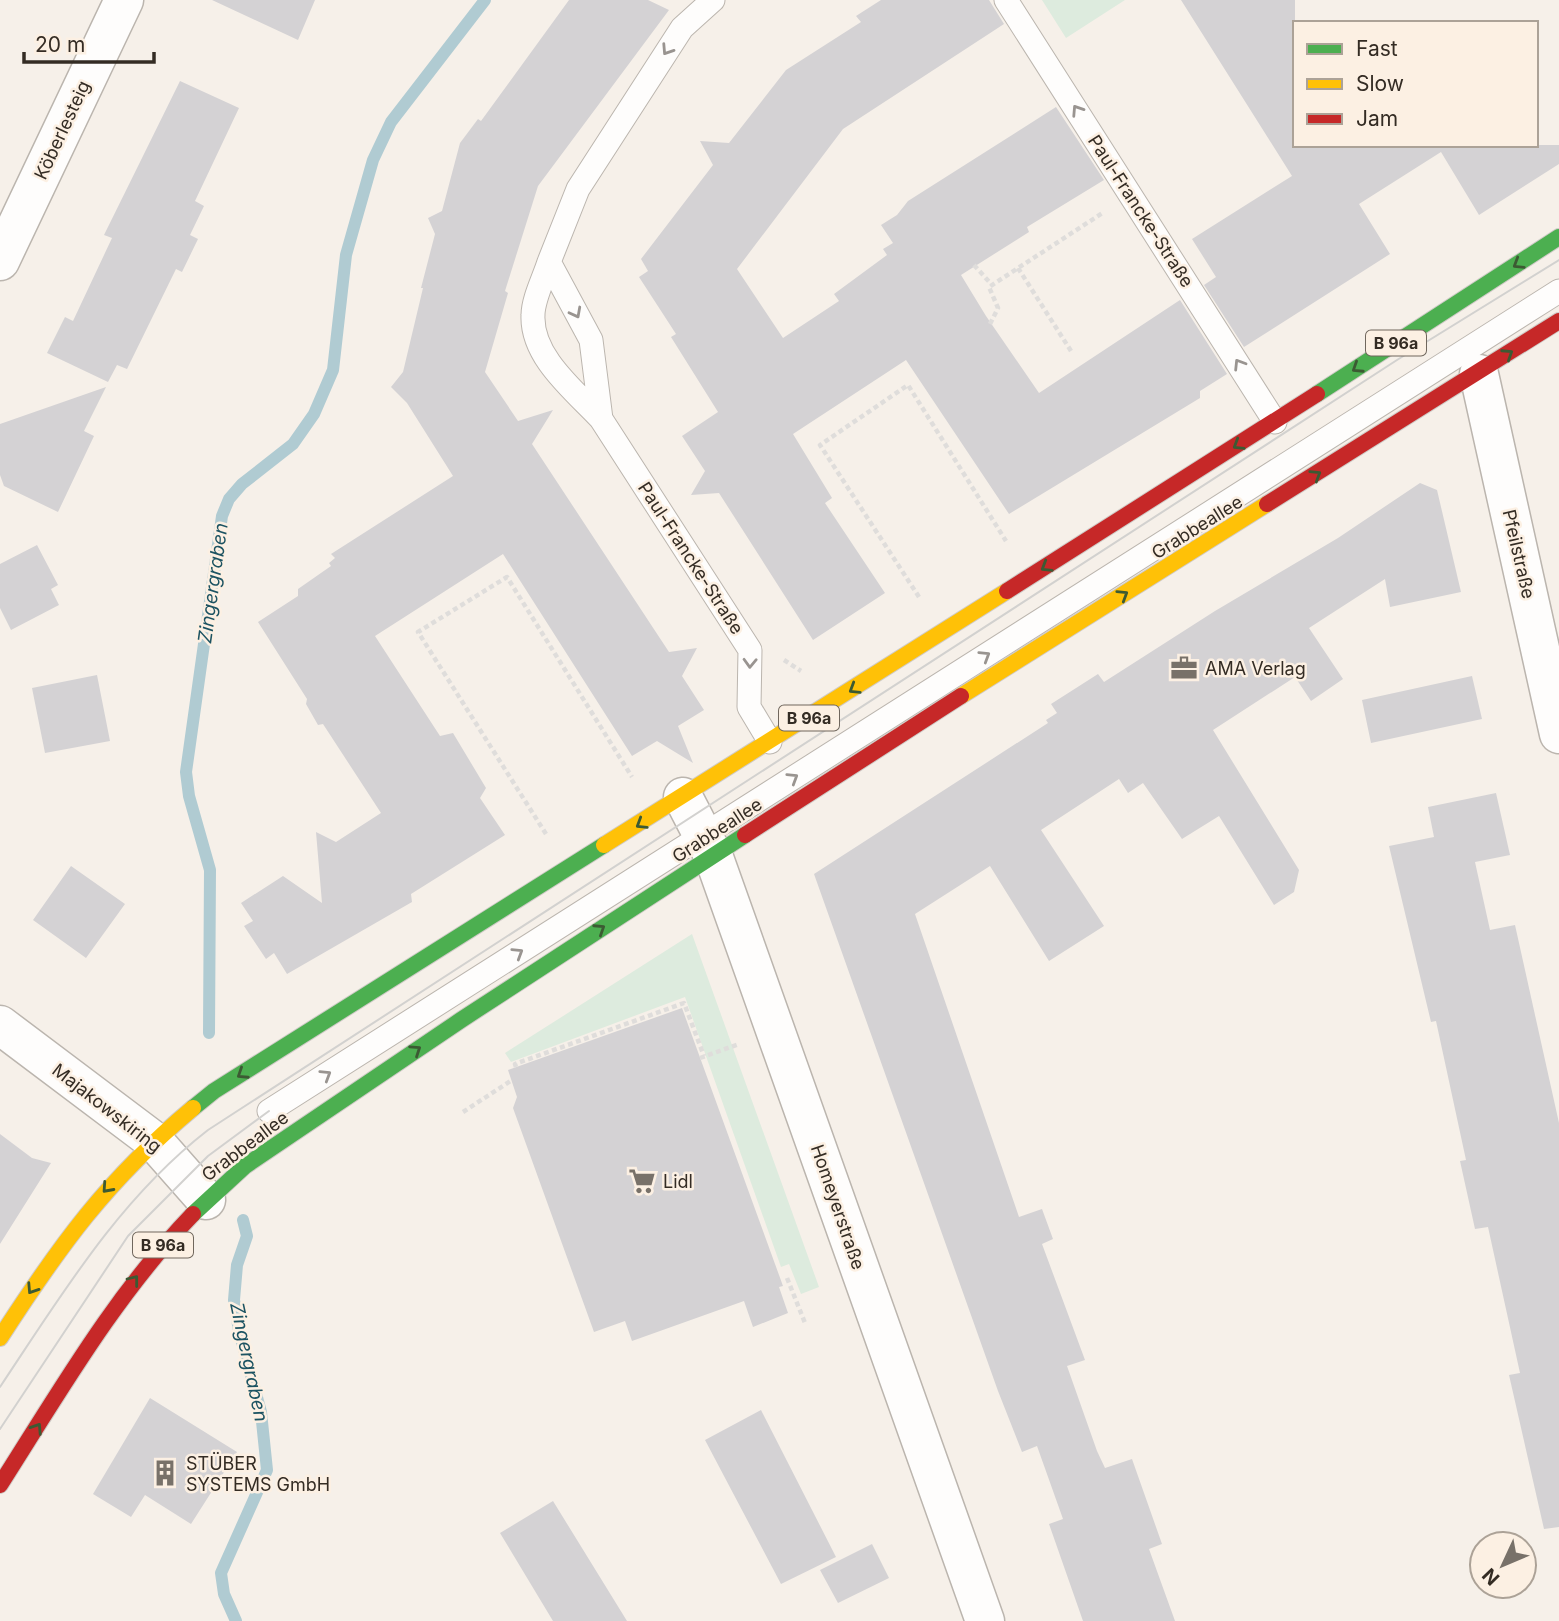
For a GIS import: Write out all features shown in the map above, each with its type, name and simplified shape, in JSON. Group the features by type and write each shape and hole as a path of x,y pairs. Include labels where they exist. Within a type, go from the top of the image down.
{"main road":[{"name":"B 96a","path":"0,1338 46,1266 91,1205 154,1141 214,1091 1275,422 1559,237"},
{"name":"Grabbeallee","path":"0,1485 118,1301 161,1247 206,1200 245,1166 708,845 880,747 1479,374 1559,321"}],"street":[{"name":"Köberlesteig","path":"0,261 124,0"},
{"name":"Pfeilstraße","path":"1479,374 1559,733"},
{"name":"Homeyerstraße","path":"683,797 708,845 982,1620"},
{"name":"Majakowskiring","path":"0,1025 154,1141 206,1200"}],"lane":[{"name":"Paul-Francke-Straße","path":"713,0 682,28 578,189 549,262 533,315 538,342 556,373 601,419 750,650 749,707 770,742"},
{"name":"Paul-Francke-Straße","path":"1006,0 1275,422"},
{"name":"Paul-Francke-Straße","path":"549,262 591,340 601,419"},
{"path":"269,1111 708,845 1306,452 1559,291"}],"path":[{"path":"990,324 998,308 989,288 992,285 1131,194"},
{"path":"974,265 992,285"},
{"path":"1018,268 1072,351"},
{"path":"919,597 820,445 908,384 1006,541"},
{"path":"548,837 418,632 507,577 635,781"},
{"path":"516,1067 515,1064 684,1003 702,1057 732,1046"},
{"path":"463,1112 512,1080"},
{"path":"788,1278 805,1323"}],"green space":[{"path":"1042,0 1125,0 1066,38"},
{"path":"692,934 819,1287 801,1294 789,1264 781,1267 685,997 511,1062 505,1053"}],"building":[{"path":"212,0 315,0 298,40"},
{"path":"569,0 648,0 669,10 538,186 505,291 508,293 485,372 518,421 553,410 532,444 669,652 697,648 682,676 704,710 678,726 693,763 657,741 632,756 503,554 375,636 440,736 453,733 486,788 480,798 505,835 411,894 412,902 287,974 274,953 266,959 244,926 253,921 241,903 283,876 322,903 316,832 336,842 381,813 323,724 318,725 306,704 307,699 258,622 298,596 298,589 331,566 329,563 335,558 331,554 453,476 407,403 391,387 403,372 435,234 428,218 442,211 460,143 478,119 481,121"},
{"path":"881,0 989,0 1004,24 843,129 737,269 783,338 839,301 834,294 887,255 883,249 893,243 881,225 897,215 908,201 1056,107 1104,180 1027,227 1029,232 961,275 986,316 1039,393 1180,300 1227,374 1200,391 1200,398 1009,514 906,360 793,434 832,498 825,503 885,593 813,640 719,493 691,495 705,471 682,436 718,412 671,337 676,334 639,277 648,271 641,259 713,165 700,141 729,143 786,70 861,22 856,16"},
{"path":"1181,0 1295,0 1293,147 1559,145 1559,164 1479,215 1441,152 1359,204 1390,254 1244,347 1204,285 1216,277 1192,239 1292,176"},
{"path":"180,81 239,108 195,201 204,206 190,235 198,239 182,272 176,269 127,369 117,365 108,382 47,353 65,317 73,321 112,238 104,235"},
{"path":"106,387 84,431 94,436 58,512 4,486 0,475 0,424"},
{"path":"1420,483 1437,490 1461,592 1390,607 1385,579 1309,628 1343,679 1311,701 1295,677 1213,730 1299,870 1294,892 1274,905 1219,816 1182,839 1143,783 1128,793 1119,779 1041,830 1104,926 1049,961 990,866 915,914 1019,1217 1042,1209 1053,1239 1042,1244 1085,1360 1067,1366 1097,1451 1105,1468 1132,1459 1162,1544 1149,1549 1175,1621 1083,1621 1049,1524 1063,1519 1037,1446 1022,1452 998,1391 814,874 1048,723 1046,720 1057,713 1051,704 1098,674 1104,682 1215,611 1338,538"},
{"path":"37,545 58,585 51,589 59,605 11,630 0,608 0,564"},
{"path":"97,675 110,741 45,753 32,688"},
{"path":"1472,676 1482,719 1371,743 1362,700"},
{"path":"1496,793 1510,855 1475,862 1490,930 1515,925 1559,1123 1559,1527 1544,1529 1509,1375 1520,1373 1488,1227 1475,1229 1460,1161 1466,1160 1436,1021 1431,1022 1389,846 1434,837 1428,807"},
{"path":"71,866 125,904 86,958 33,920"},
{"name":"Lidl","path":"682,1008 783,1286 779,1287 788,1313 753,1327 744,1301 632,1341 625,1321 594,1332 513,1108 517,1097 508,1070"},
{"path":"0,1134 32,1158 51,1163 0,1244"},
{"name":"STÜBER SYSTEMS GmbH","path":"150,1398 237,1452 191,1524 145,1495 131,1517 93,1494"},
{"path":"761,1410 836,1557 781,1584 705,1440"},
{"path":"553,1501 627,1621 553,1621 500,1533"},
{"path":"872,1544 889,1578 838,1603 820,1570"}],"waterway":[{"name":"Zingergraben","path":"209,1033 210,870 189,796 186,772 222,516 229,499 242,484 293,444 314,414 333,370 346,255 373,160 391,122 485,0"},
{"name":"Zingergraben","path":"236,1621 224,1594 221,1573 267,1470 261,1412 239,1331 234,1300 237,1265 247,1236 243,1220"}],"tram line":[{"path":"0,1387 70,1283 119,1217 176,1157 208,1130 1397,360 1559,260"},
{"path":"0,1429 128,1236 208,1156 269,1111"}],"traffic: fast":[{"path":"1317,394 1559,237"},
{"path":"193,1214 245,1166 461,1020 745,835"},
{"path":"193,1108 214,1091 604,845"}],"traffic: slow":[{"path":"961,696 1267,504"},
{"path":"604,845 1007,591"},
{"path":"0,1338 43,1273 87,1215 135,1161 193,1108"}],"traffic: jam":[{"path":"1267,504 1559,321"},
{"path":"1007,591 1317,394"},
{"path":"745,835 961,696"},
{"path":"0,1485 113,1311 138,1277 193,1214"}],"place":[{"name":"AMA Verlag","path":"1184,668"},
{"name":"Lidl","path":"642,1181"},
{"name":"STÜBER SYSTEMS GmbH","path":"165,1473"}]}
